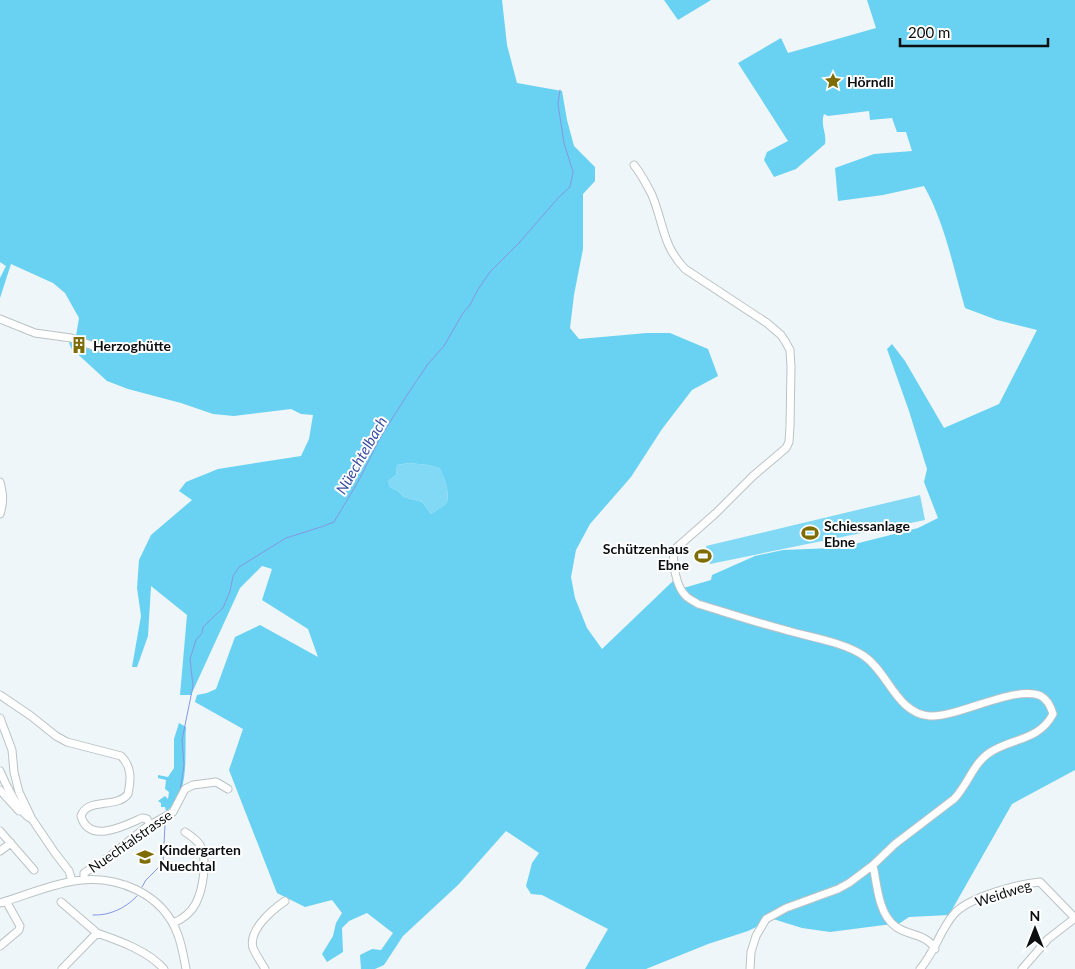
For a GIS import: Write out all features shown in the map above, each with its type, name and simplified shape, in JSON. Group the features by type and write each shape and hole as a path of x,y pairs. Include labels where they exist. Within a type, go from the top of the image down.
{"street":[{"path":"634,165 652,197 664,238 676,261 685,269 767,323 781,335 790,350 790,426 786,448 752,476 716,513 674,550 673,564 677,580 684,595 698,604 840,645 864,656 879,670 895,695 910,708 930,716 946,714 1014,695 1029,694 1040,696 1050,704 1053,714 1043,729 987,754 979,763 962,791 954,799 895,844 873,865 838,889 786,908 766,919 756,936 751,952 750,969"},
{"path":"0,319 35,333 72,338 96,347"},
{"path":"0,482 4,495 0,514"},
{"path":"0,695 32,716 56,736 74,744 121,756 127,762 130,771 128,794 118,802 91,806 85,810 81,816 87,826 98,831 109,831 142,818 147,819 150,825"},
{"path":"0,718 12,750 17,786 32,819 69,871 72,881"},
{"path":"0,771 22,812"},
{"name":"Nuechtalstrasse","path":"84,880 84,873 109,858 150,825 173,812 185,789 193,785 216,782 228,789"},
{"path":"0,790 18,810 32,819"},
{"path":"0,831 34,870"},
{"path":"173,923 185,917 197,902 204,871 201,846 193,837 185,832"},
{"path":"0,851 11,843"},
{"path":"873,865 886,915 896,927 928,940 935,949"},
{"path":"0,946 19,930 20,926 3,902 72,881 104,879 136,889 162,908 173,923 181,945 186,969"},
{"name":"Weidweg","path":"920,969 935,949 955,912 967,904 982,898 1034,882 1040,882 1075,918"},
{"path":"265,969 254,949 253,937 266,917 285,900"},
{"path":"61,902 97,933 148,956 164,969"},
{"path":"1022,969 1048,939 1075,918"},
{"path":"65,968 97,933"}],"shaded area":[{"path":"0,0 502,0 507,45 517,83 562,91 574,146 595,167 595,181 583,194 583,249 570,328 579,339 647,333 670,333 708,349 718,376 692,390 662,429 631,477 590,524 576,550 571,577 575,598 587,628 602,649 673,581 680,589 711,580 712,575 755,556 783,550 834,548 851,545 918,528 938,518 924,482 927,469 887,349 892,344 905,361 944,428 999,404 1037,330 997,320 965,308 938,215 924,186 883,195 838,201 835,168 874,154 912,151 906,132 897,132 892,118 870,120 869,111 828,116 824,114 825,144 796,169 774,177 764,160 767,152 788,141 738,63 781,38 788,53 876,28 867,0 1075,0 1075,770 1012,804 949,915 909,917 900,923 830,932 802,928 773,919 748,931 708,944 646,969 585,969 608,929 542,895 531,894 526,886 532,863 539,853 506,831 458,885 403,936 384,965 375,969 361,969 360,955 372,949 381,950 393,933 367,913 349,921 342,928 343,952 327,962 322,954 333,936 336,923 342,913 332,900 305,907 277,893 229,770 243,729 195,702 197,695 216,689 235,637 260,625 318,657 308,629 262,600 272,569 262,566 240,588 191,695 180,695 187,615 151,586 148,636 137,667 132,667 141,616 137,588 139,560 151,535 192,500 179,491 186,482 218,469 301,456 309,439 313,415 301,414 291,409 234,416 213,414 107,381 71,348 69,343 76,336 79,318 65,293 53,283 11,264 0,298 0,278 6,266 0,262","holes":["409,463 440,468 448,494 447,503 431,514 422,502 404,497 390,487 388,481 396,475 397,465"]},
{"path":"664,0 711,0 678,20"},
{"path":"409,463 441,468 447,485 447,503 431,514 422,502 404,497 390,487 388,481 396,475 397,465"},
{"name":"Schiessanlage Ebne","path":"920,495 925,520 710,564 706,546"},
{"path":"179,723 186,727 185,773 179,795 174,804 166,811 165,807 161,807 161,803 158,801 165,796 168,799 169,792 165,789 166,780 158,778 158,775 168,777 174,768 174,739"}],"waterway":[{"name":"Nüechtelbach","path":"180,791 184,765 182,740 193,686 190,659 196,640 202,633 203,627 223,608 230,591 233,576 239,567 286,538 334,522 359,480 380,438 428,364 444,346 490,272 570,187 573,172 564,143 558,104 560,90"},
{"name":"Nüechtelbach","path":"142,887 146,880 163,863 167,818"},
{"name":"Nüechtelbach","path":"93,915 117,910 137,896"}],"place":[{"name":"Hörndli","path":"833,81"},
{"name":"Herzoghütte","path":"79,345"},
{"name":"Schiessanlage Ebne","path":"810,533"},
{"name":"Schützenhaus Ebne","path":"703,556"},
{"name":"Kindergarten Nuechtal","path":"145,857"}]}
